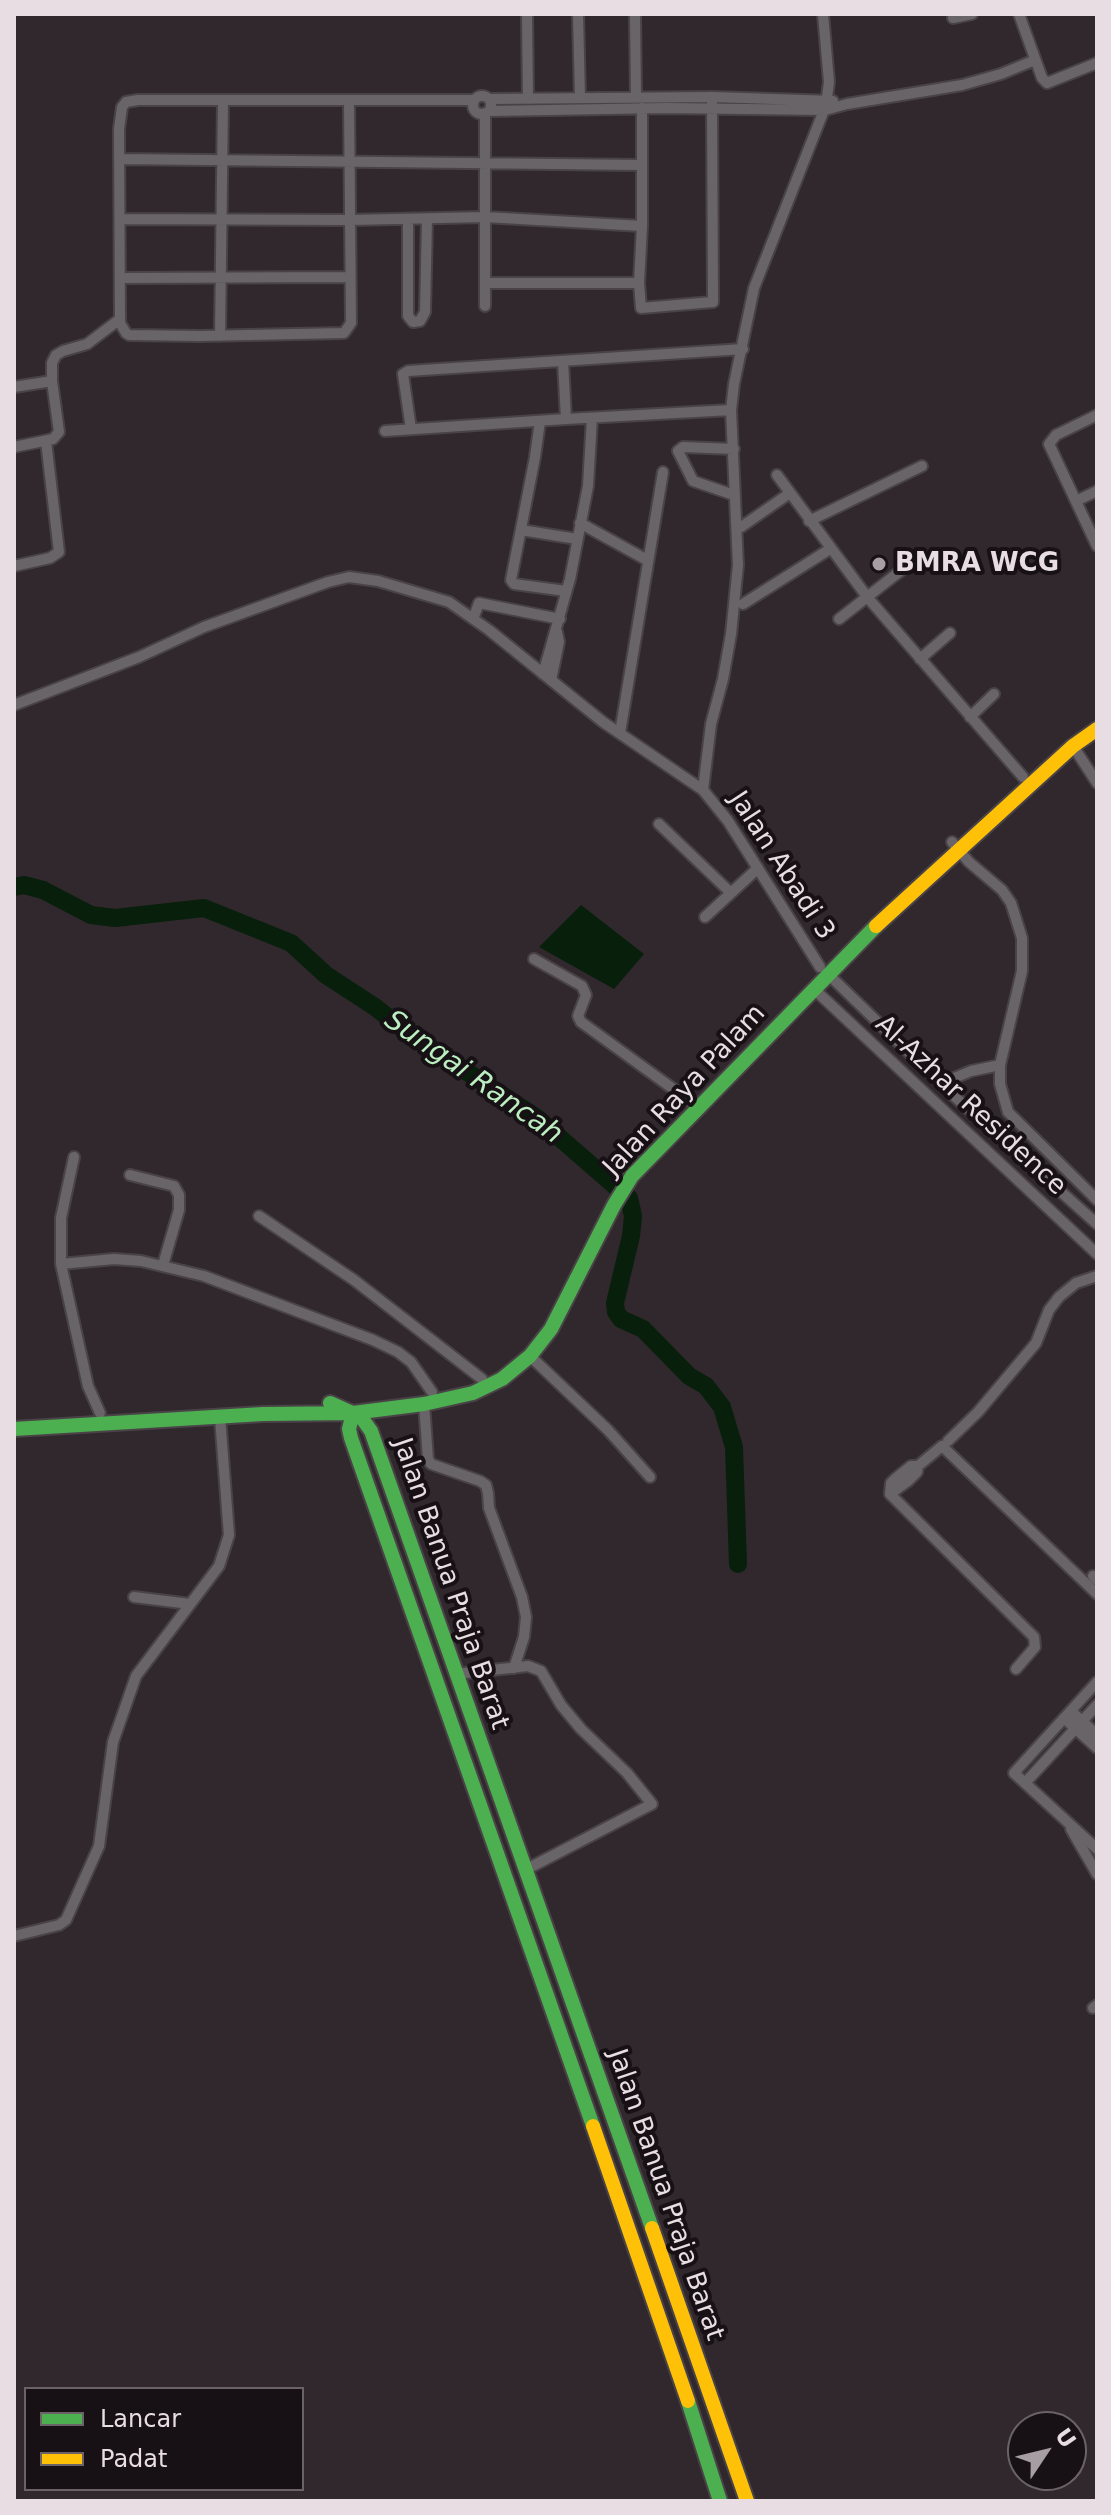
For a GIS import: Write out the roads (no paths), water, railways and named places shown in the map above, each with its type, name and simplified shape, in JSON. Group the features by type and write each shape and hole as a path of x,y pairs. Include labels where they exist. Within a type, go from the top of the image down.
{"main road":[{"name":"Jalan Raya Palam","path":"955,845 1023,777 1070,736 1097,718"},
{"name":"Jalan Raya Palam","path":"619,1188 824,970 859,928 1097,729"},
{"name":"Jalan Raya Palam","path":"428,1398 482,1379 506,1364 538,1330 629,1166 690,1101 814,989 824,970"},
{"name":"Jalan Raya Palam","path":"14,1429 377,1405 485,1389 530,1356 558,1317 611,1203"},
{"name":"Jalan Raya Palam","path":"353,1413 377,1405"},
{"path":"371,1431 371,1417 377,1405"},
{"name":"Jalan Raya Palam","path":"14,1418 100,1413 325,1409"},
{"path":"325,1409 353,1413"},
{"path":"325,1409 351,1438"},
{"name":"Jalan Banua Praja Barat","path":"720,2501 665,2331 351,1438 349,1429 353,1413 361,1417 371,1431 747,2501"}],"street":[{"path":"527,14 528,99"},
{"path":"578,14 580,98"},
{"path":"635,14 636,98"},
{"path":"703,790 708,739 723,679 734,610 738,565 731,410 734,384 754,288 826,105 828,73 823,14"},
{"path":"953,18 972,14"},
{"path":"1019,14 1042,78 1051,83 1097,63"},
{"path":"349,100 351,323 344,333 129,335 122,328 120,319 119,129 122,107 126,102 138,100 349,100 474,100 475,110 528,99 559,104 580,98 826,105 962,85 1035,60"},
{"path":"220,336 223,100"},
{"path":"488,108 559,104 642,108 712,102"},
{"path":"642,108 641,308 713,302 712,102"},
{"path":"485,306 488,108"},
{"path":"119,159 641,165"},
{"path":"120,219 485,217 642,226"},
{"path":"408,219 408,316 413,322 423,318 427,219"},
{"path":"408,247 426,247"},
{"path":"121,278 350,277"},
{"path":"485,283 639,283"},
{"path":"408,290 425,290"},
{"path":"14,447 56,438 59,432 52,363 56,355 87,344 120,319"},
{"path":"411,429 405,372 743,349"},
{"path":"563,361 566,419"},
{"path":"14,387 52,381"},
{"path":"385,431 731,410"},
{"path":"1097,415 1056,435 1049,444 1097,546"},
{"path":"547,677 559,642 557,632 588,486 592,418"},
{"path":"540,421 511,580 514,584 566,591"},
{"path":"14,566 50,558 59,552 46,441"},
{"path":"734,449 683,447 678,451 693,481 734,495"},
{"path":"809,521 922,466"},
{"path":"620,733 663,472"},
{"path":"777,475 868,598 1023,777"},
{"path":"1076,501 1097,491"},
{"path":"741,527 790,493"},
{"path":"580,523 647,560"},
{"path":"521,530 577,539"},
{"path":"743,604 830,549"},
{"path":"839,619 908,565"},
{"name":"Jalan Abadi 3","path":"14,705 139,657 204,627 349,577 378,581 449,602 620,733 703,790 721,810 824,970"},
{"path":"473,619 479,603 560,619"},
{"path":"920,659 950,633"},
{"path":"970,717 994,694"},
{"path":"1073,746 1097,783"},
{"path":"659,824 731,893"},
{"path":"955,845 1002,890 1011,903 1022,938 1022,971 1000,1065 1000,1084 1008,1112 1097,1200"},
{"path":"705,917 758,868"},
{"path":"534,959 582,986 586,995 578,1016 581,1022 690,1101"},
{"name":"Al-Azhar Residence","path":"824,970 1097,1224"},
{"name":"Al-Azhar Residence","path":"814,989 1097,1254"},
{"path":"942,1083 971,1071 1000,1065"},
{"path":"74,1157 61,1218 61,1264 88,1386 100,1413"},
{"path":"130,1175 174,1186 179,1195 179,1210 163,1265"},
{"path":"259,1216 354,1280 482,1379"},
{"path":"61,1264 114,1259 163,1265 204,1276 373,1340 411,1362 428,1398 428,1459 431,1464 486,1485 489,1508 522,1597 526,1617 524,1637 514,1668"},
{"path":"948,1441 978,1412 1036,1343 1049,1310 1059,1297 1076,1283 1097,1276"},
{"path":"530,1356 608,1430 650,1477"},
{"path":"14,1936 59,1925 66,1920 99,1846 113,1742 136,1676 219,1566 229,1535 220,1417"},
{"path":"1016,1669 1035,1647 1034,1637 890,1494 891,1483 895,1479 911,1466 918,1466 939,1446 945,1448 1097,1594"},
{"path":"134,1597 190,1604"},
{"path":"456,1674 528,1666 541,1671 561,1705 581,1729 627,1773 652,1804 527,1869"},
{"path":"1097,1682 1014,1773 1097,1849"},
{"path":"1025,1783 1097,1705"},
{"path":"1068,1714 1097,1748"},
{"path":"1079,1725 1097,1735"},
{"path":"1066,1820 1097,1874"}],"waterway":[{"name":"Sungai Rancah","path":"14,887 24,885 43,890 91,915 115,918 204,908 291,943 326,975 537,1118 629,1198 633,1216 631,1236 615,1303 616,1312 621,1319 643,1329 689,1376 706,1386 722,1407 734,1447 738,1564"}],"place":[{"name":"BMRA WCG","path":"879,564"}]}
